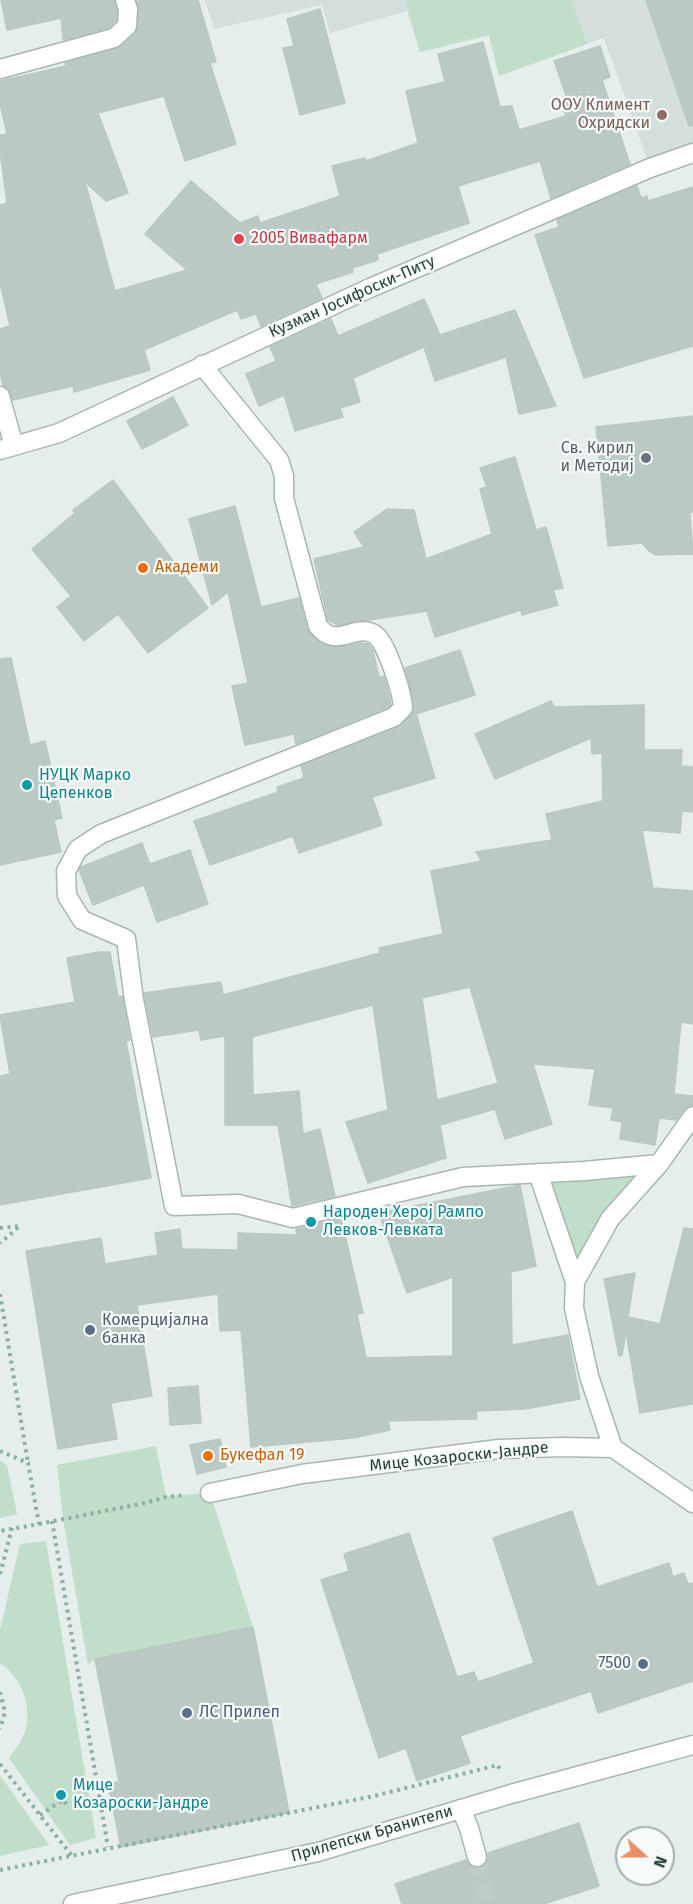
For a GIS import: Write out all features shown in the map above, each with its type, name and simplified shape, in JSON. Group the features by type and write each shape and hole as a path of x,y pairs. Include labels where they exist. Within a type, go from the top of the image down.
{"street":[{"path":"0,69 114,38 127,26 128,9 125,0"},
{"name":"Кузман Јосифоски-Питу","path":"7,448 59,433 402,274 650,168 693,153"},
{"path":"202,365 279,460 284,476 284,498 318,626 323,633 332,638 360,632 373,633 381,641 402,696 403,708 394,717 101,834 78,849 66,871 67,896 82,920 126,939 134,1000 174,1206 238,1204 293,1218 463,1177 584,1172 659,1164"},
{"path":"0,396 7,448"},
{"path":"575,1282 610,1219 659,1164 693,1116"},
{"path":"538,1173 575,1282 574,1308 589,1376 613,1448 693,1503"},
{"name":"Мице Козароски-Јандре","path":"210,1494 302,1474 488,1451 562,1447 613,1448"},
{"name":"Прилепски Бранители","path":"667,1751 693,1736"},
{"name":"Прилепски Бранители","path":"73,1904 318,1852 512,1794 693,1745"},
{"path":"461,1809 470,1828 477,1857"}],"path":[{"path":"0,1228 20,1226 0,1243"},
{"path":"0,1294 39,1524"},
{"path":"0,1451 28,1463"},
{"path":"0,1531 166,1497 210,1494"},
{"path":"52,1521 108,1847"},
{"path":"0,1574 12,1528"},
{"path":"0,1692 5,1712 0,1729"},
{"path":"0,1764 72,1856"},
{"path":"0,1870 374,1796 498,1765 512,1794"},
{"path":"40,1815 64,1799"}],"shaded area":[{"name":"ООУ Климент Охридски","path":"205,0 693,0 693,153 650,168 604,38 499,76 489,35 420,52 407,11 330,33 322,5 214,29"}],"green space":[{"path":"406,0 571,0 587,44 499,76 489,35 420,52"},
{"path":"659,1164 575,1282 538,1173"},
{"path":"156,1446 166,1496 210,1493 253,1627 95,1659 88,1665 63,1519 57,1465"},
{"path":"0,1461 7,1465 17,1514 0,1518"},
{"path":"46,1541 96,1838 70,1845 9,1758 23,1737 28,1714 20,1685 8,1669 0,1663 0,1630 20,1544"},
{"path":"0,1775 49,1845 0,1856"}],"building":[{"path":"1,0 114,0 117,10 116,21 108,28 63,40 61,18 7,30"},
{"path":"137,0 198,0 216,62 210,63 236,144 185,161 164,96 98,113 128,193 106,201 85,182 115,291 187,270 145,234 191,181 240,223 258,216 260,223 340,196 332,166 365,158 366,161 418,143 406,91 445,82 438,54 483,42 500,107 512,106 519,130 566,116 560,100 567,98 554,61 600,46 610,77 602,80 630,164 551,198 540,161 458,186 469,223 377,254 378,260 352,268 353,272 316,284 322,298 261,326 256,314 241,319 237,310 144,350 150,370 74,392 73,386 13,400 8,388 3,385 0,374 0,329 10,326 0,282 0,205 7,203 0,135 7,134 0,104 0,81 66,66 65,63 121,47 135,34 138,27"},
{"path":"646,0 693,0 693,125 689,126"},
{"path":"320,9 345,103 300,115 283,48 294,46 287,19"},
{"path":"637,186 641,198 647,196 648,201 693,187 693,346 584,378 535,235 559,227 557,220"},
{"path":"424,299 440,335 515,310 556,406 519,414 506,357 435,381 424,347 353,378 360,402 340,408 343,417 295,431 284,395 259,406 246,374 276,361 270,347 331,319 338,336"},
{"path":"173,397 188,425 142,449 127,421"},
{"name":"Св. Кирил и Методиј","path":"693,416 693,512 690,513 693,554 656,555 642,543 608,546 596,427"},
{"path":"515,457 536,530 546,527 563,588 553,590 558,605 522,615 521,610 435,637 427,611 338,625 328,620 314,559 364,547 354,532 387,509 414,510 426,559 492,534 480,489 487,487 480,468"},
{"path":"113,480 208,608 148,653 118,614 84,641 57,607 71,596 32,549 75,513 73,510"},
{"path":"235,506 261,607 299,598 307,629 320,643 338,647 368,644 373,651 379,677 384,676 391,704 388,707 296,744 294,734 245,745 232,686 248,683 228,592 212,605 189,519"},
{"path":"460,650 475,695 416,714 435,778 372,797 382,825 299,853 293,836 210,865 194,821 278,792 277,787 304,778 301,766 399,727 414,711 405,668"},
{"name":"НУЦК Марко Цепенков","path":"11,658 30,745 45,741 62,818 54,820 61,852 0,865 0,659"},
{"path":"551,701 554,707 644,705 644,750 682,750 681,766 693,767 693,812 682,811 680,833 642,830 653,888 693,891 693,1024 681,1022 674,1094 693,1096 693,1105 684,1109 676,1120 659,1118 655,1145 620,1139 622,1122 611,1120 613,1108 589,1105 595,1069 533,1064 552,1124 505,1139 495,1109 440,1125 446,1158 368,1183 346,1122 388,1110 373,1005 252,1037 253,1095 299,1091 303,1134 320,1129 335,1196 292,1206 278,1125 225,1125 225,1036 201,1040 199,1030 153,1037 144,993 221,982 223,995 380,953 379,948 443,934 431,871 482,861 476,852 552,840 546,814 603,801 602,753 592,754 591,738 495,779 475,734","holes":["470,987 498,1083 437,1100 422,998"]},
{"path":"142,843 150,864 190,850 208,904 157,922 144,885 93,905 79,870 81,867"},
{"path":"110,952 118,997 122,996 130,1040 126,1041 151,1178 0,1205 0,1076 10,1074 0,1015 75,1002 67,958"},
{"path":"520,1185 536,1266 511,1272 512,1345 568,1335 580,1399 525,1409 476,1411 477,1419 388,1421 390,1430 353,1438 251,1447 241,1330 220,1331 218,1294 137,1305 152,1396 111,1403 117,1439 58,1449 26,1251 101,1238 105,1264 158,1255 155,1233 180,1229 182,1249 238,1250 238,1233 297,1235 296,1229 341,1218 363,1313 357,1314 366,1358 453,1356 453,1277 407,1293 379,1213"},
{"path":"684,1228 693,1229 693,1404 640,1413 626,1332 622,1355 619,1356 604,1279 635,1273 628,1317 660,1324"},
{"path":"198,1386 201,1423 170,1425 168,1388"},
{"name":"Букефал 19","path":"220,1439 226,1467 197,1474 190,1445"},
{"path":"572,1511 597,1587 669,1563 673,1577 684,1573 688,1584 693,1583 693,1681 598,1713 591,1691 460,1736 470,1763 417,1781 406,1748 379,1758 321,1580 349,1571 344,1554 409,1533 457,1677 474,1672 478,1682 534,1663 493,1538"},
{"name":"ЛС Прилеп","path":"253,1627 289,1813 121,1847 108,1784 119,1782 95,1659"},
{"path":"579,1823 599,1886 544,1904 402,1904 395,1884 466,1860 474,1868 481,1868 488,1860 488,1853"}],"tunnel":[{"path":"477,1857 486,1904"}],"place":[{"name":"ООУ Климент Охридски","path":"662,115"},
{"name":"2005 Вивафарм","path":"239,239"},
{"name":"Св. Кирил и Методиј","path":"646,458"},
{"name":"Академи","path":"143,568"},
{"name":"НУЦК Марко Цепенков","path":"27,785"},
{"name":"Народен Херој Рампо Левков-Левката","path":"311,1222"},
{"name":"Комерцијална банка","path":"90,1330"},
{"name":"Букефал 19","path":"208,1456"},
{"name":"7500","path":"643,1664"},
{"name":"ЛС Прилеп","path":"187,1713"},
{"name":"Мице Козароски-Јандре","path":"61,1795"}]}
